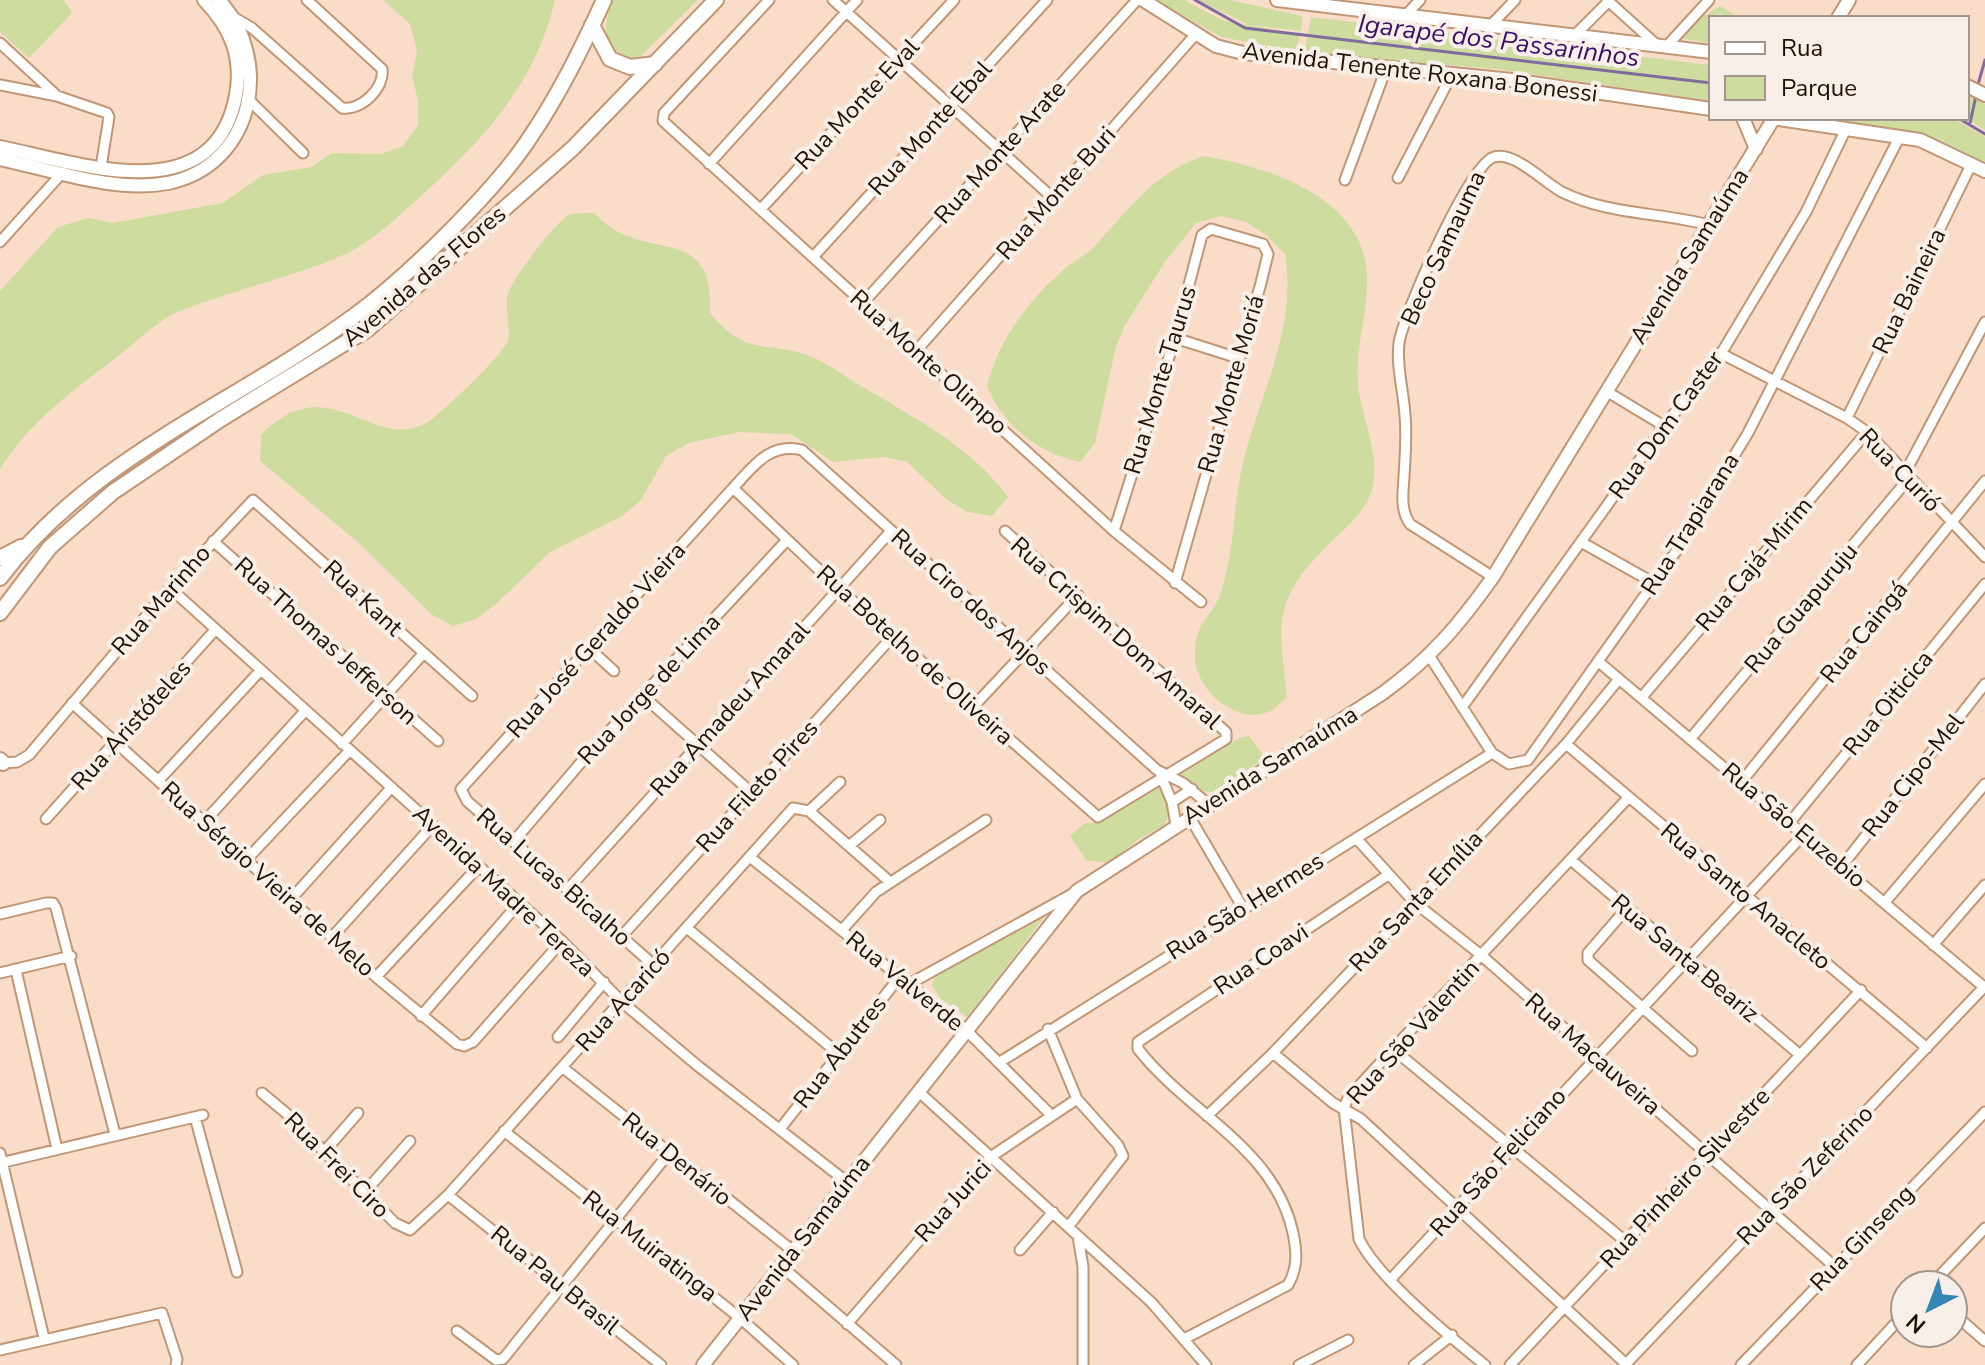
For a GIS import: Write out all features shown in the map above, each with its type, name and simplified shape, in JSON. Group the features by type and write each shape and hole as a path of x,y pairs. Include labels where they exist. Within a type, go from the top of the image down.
{"main road":[{"name":"Avenida das Flores","path":"0,578 25,545 112,468 355,316 412,265 527,142 558,94 604,0"},
{"name":"Avenida das Flores","path":"0,613 50,547 102,501 165,455 368,329 573,148 716,0"},
{"path":"592,25 610,59 630,67 655,64"},
{"path":"0,558 25,545"}],"street":[{"path":"0,147 131,172 174,169 204,151 225,128 236,93 237,58 227,27 204,0"},
{"path":"219,0 235,18 252,28 342,108 357,107 373,93 383,76 382,69 307,0"},
{"name":"Rua Monte Olimpo","path":"769,0 662,117 709,164 1114,531 1201,602"},
{"path":"833,0 1053,198"},
{"path":"709,164 857,0"},
{"name":"Rua Monte Eval","path":"761,209 954,0"},
{"name":"Rua Monte Ebal","path":"814,256 1047,0"},
{"name":"Avenida Tenente Roxana Bonessi","path":"1140,0 1216,46 1243,53 1387,66 1709,109"},
{"name":"Rua Monte Arate","path":"863,303 1140,0"},
{"path":"1277,0 1324,3 1405,16 1709,52"},
{"path":"1405,16 1420,0"},
{"path":"1490,26 1515,0"},
{"path":"1575,35 1608,0 1662,47"},
{"path":"1662,47 1709,0"},
{"path":"0,159 132,184 167,183 186,177 208,164 227,144 251,102 250,59 235,18"},
{"name":"Rua Monte Buri","path":"916,351 1195,35"},
{"path":"0,43 57,96"},
{"path":"1345,180 1387,66"},
{"path":"1398,178 1452,74"},
{"path":"0,85 57,96 109,115 101,167"},
{"path":"251,102 303,153"},
{"path":"1744,120 1756,149"},
{"name":"Avenida Samaúma","path":"703,1365 1077,891 1383,693 1430,657 1456,630 1493,577 1772,120"},
{"path":"1786,120 1900,136 1947,150 1985,171"},
{"name":"Rua Dom Caster","path":"1463,706 1664,426 1709,372 1806,212 1846,129"},
{"name":"Rua Trapiarana","path":"1492,753 1509,764 1528,760 1600,663 1654,583 1748,433 1900,136"},
{"name":"Beco Samauma","path":"1493,577 1410,524 1404,512 1403,494 1405,416 1399,345 1435,253 1474,174 1487,159 1508,156 1548,185 1579,200 1605,208 1709,225"},
{"name":"Rua Baineira","path":"1847,418 1972,163"},
{"path":"0,242 63,172"},
{"name":"Rua Monte Taurus","path":"1114,531 1206,231"},
{"name":"Rua Monte Moriá","path":"1175,583 1268,248 1238,235 1206,231"},
{"name":"Rua Guapuruju","path":"1691,738 1908,474 1985,322"},
{"path":"1175,338 1238,358"},
{"name":"Rua Curió","path":"1720,353 1847,418 1867,432 1985,557"},
{"path":"1606,391 1664,426"},
{"name":"Rua Cajá-Mirim","path":"1642,697 1867,432"},
{"name":"Rua Ciro dos Anjos","path":"733,488 763,457 787,448 802,450 1163,775 1192,789 1208,804"},
{"name":"Rua Caingá","path":"1742,781 1985,481"},
{"name":"Rua Botelho de Oliveira","path":"733,488 838,588 1101,817 1163,775"},
{"name":"Rua José Geraldo Vieira","path":"461,793 464,784 590,649 733,488"},
{"name":"Rua Marinho","path":"1,762 25,758 170,588 253,500"},
{"name":"Rua Kant","path":"253,500 472,696"},
{"name":"Rua Amadeu Amaral","path":"569,888 891,531"},
{"name":"Rua Crispim Dom Amaral","path":"1005,531 1078,595 1227,736 1163,775"},
{"name":"Rua Jorge de Lima","path":"514,841 787,540"},
{"name":"Rua Thomas Jefferson","path":"213,541 438,741"},
{"path":"1581,542 1654,583"},
{"name":"Rua Oiticica","path":"1791,821 1985,584"},
{"name":"Avenida Madre Tereza","path":"170,588 562,941 622,1002 847,1182"},
{"path":"973,707 1078,595"},
{"name":"Rua Aristóteles","path":"46,819 215,630"},
{"name":"Rua Fileto Pires","path":"621,937 893,636"},
{"path":"590,649 614,671"},
{"path":"248,858 423,654"},
{"path":"1430,657 1492,753"},
{"name":"Rua São Euzebio","path":"1600,663 1985,987"},
{"path":"159,780 260,671"},
{"name":"Rua Santa Emília","path":"1207,1116 1273,1053 1566,744 1619,679"},
{"name":"Rua Cipo-Mel","path":"1842,866 1985,684"},
{"path":"643,696 752,793"},
{"name":"Rua Sérgio Vieira de Melo","path":"72,703 248,858 376,977 457,1044 468,1046 562,941"},
{"path":"205,821 305,711"},
{"name":"Rua Santo Anacleto","path":"1566,744 1927,1048"},
{"name":"Rua São Hermes","path":"1000,1062 1048,1029 1492,753"},
{"path":"1163,775 1176,825"},
{"path":"840,782 809,811 890,882"},
{"path":"1885,902 1985,784"},
{"path":"292,898 391,788"},
{"path":"1172,802 1192,789"},
{"name":"Rua Lucas Bicalho","path":"461,793 648,960"},
{"name":"Rua São Valentin","path":"1485,1365 1390,1280 1359,1239 1344,1108 1348,1098 1628,798"},
{"name":"Rua Acaricó","path":"448,1195 798,806 809,811"},
{"path":"1189,816 1243,908"},
{"path":"849,846 880,820"},
{"path":"842,930 864,902 890,882 986,820"},
{"path":"333,936 433,825"},
{"name":"Rua São Feliciano","path":"1390,1280 1744,895 1804,834"},
{"name":"Rua Macauveira","path":"1356,838 1414,902 1481,955 1834,1266"},
{"name":"Rua Valverde","path":"751,858 966,1030 1050,1114"},
{"name":"Rua Santa Beariz","path":"1571,860 1800,1055"},
{"path":"376,977 479,866"},
{"name":"Rua Coavi","path":"1207,1116 1165,1080 1137,1046 1142,1038 1388,875"},
{"path":"1933,945 1985,885"},
{"path":"911,983 1077,891"},
{"path":"0,914 53,903 71,956 115,1134"},
{"path":"421,1016 519,903"},
{"path":"1627,908 1587,957 1692,1051"},
{"path":"688,929 839,1054"},
{"path":"0,973 71,956"},
{"path":"16,970 57,1149"},
{"name":"Rua Abutres","path":"780,1129 901,975"},
{"path":"558,1037 604,982"},
{"name":"Rua São Zeferino","path":"1626,1365 1985,987"},
{"name":"Rua Pinheiro Silvestre","path":"1510,1365 1861,990"},
{"path":"1048,1029 1077,1099 1123,1156 1068,1227"},
{"path":"1393,1049 1625,1241"},
{"path":"1273,1053 1361,1119 1626,1365"},
{"name":"Rua Denário","path":"562,1067 793,1251"},
{"path":"919,1092 1053,1212 1186,1338 1206,1365"},
{"name":"Rua Frei Ciro","path":"262,1093 405,1231 414,1228 448,1195"},
{"name":"Rua Jurici","path":"847,1324 992,1156 1050,1114 1077,1099"},
{"name":"Rua Ginseng","path":"1741,1365 1985,1112"},
{"path":"324,1152 358,1113"},
{"path":"44,1338 1,1160 199,1116 237,1272"},
{"path":"1186,1338 1275,1295 1288,1285 1297,1263 1290,1218 1273,1179 1255,1158 1207,1116"},
{"name":"Rua Muiratinga","path":"504,1131 740,1318 793,1365"},
{"path":"364,1193 410,1141"},
{"path":"457,1331 500,1361 669,1153"},
{"name":"Rua Pau Brasil","path":"448,1195 661,1365"},
{"path":"1020,1250 1053,1212"},
{"path":"1946,1269 1985,1228"},
{"path":"1078,1236 1083,1267 1083,1365"},
{"path":"781,1266 896,1365"},
{"path":"0,1350 162,1313 176,1365"},
{"path":"1969,1327 1985,1341"},
{"path":"1857,1365 1889,1330"},
{"path":"1414,1365 1452,1335"},
{"path":"1299,1365 1348,1340"}],"green space":[{"path":"0,0 64,0 72,13 29,58 0,32"},
{"path":"383,0 555,0 534,58 503,109 464,155 393,221 343,255 196,305 162,321 55,406 25,435 0,469 0,291 58,227 88,218 113,223 223,203 263,175 312,167 332,153 381,154 403,146 418,125 418,100 412,76 417,51 410,24"},
{"path":"612,0 698,0 641,56 627,57 617,55 607,41 607,21"},
{"path":"1155,0 1184,0 1222,20 1300,35 1296,51 1221,37"},
{"path":"1198,0 1230,0 1302,16 1301,31 1249,25"},
{"path":"1720,6 1737,16 1709,16 1709,43 1677,38 1676,33"},
{"path":"1311,17 1709,65 1709,101 1496,69 1304,53"},
{"path":"1969,96 1985,104 1985,130 1969,120"},
{"path":"1828,120 1955,120 1985,137 1985,165 1943,143 1881,127"},
{"path":"1204,156 1231,161 1286,179 1334,209 1352,229 1363,253 1367,281 1358,384 1371,441 1373,484 1361,511 1310,564 1288,598 1281,631 1287,697 1270,711 1256,715 1243,714 1220,702 1202,681 1195,658 1198,635 1218,601 1225,577 1241,472 1281,338 1286,311 1285,254 1266,235 1246,222 1221,216 1196,223 1165,262 1125,325 1116,346 1095,443 1080,462 1050,452 1024,436 1002,413 987,386 1008,335 1041,291 1093,248 1155,183"},
{"path":"594,213 610,227 632,238 681,251 694,258 703,269 709,287 710,313 737,338 802,353 825,363 940,434 977,463 1008,497 992,516 968,512 947,500 907,462 883,457 833,462 791,434 739,432 689,443 666,456 641,500 622,516 550,552 476,619 453,626 431,614 359,543 260,461 261,435 287,415 311,407 333,409 395,429 416,427 437,415 505,347 509,334 509,291 536,250 569,215"},
{"path":"1249,736 1264,756 1263,760 1212,792 1201,791 1181,775 1239,738"},
{"path":"1161,786 1171,810 1164,825 1136,841 1109,863 1086,860 1070,836 1085,823 1101,822"},
{"path":"1039,915 1046,915 967,1017 940,998 932,985 934,978"}],"waterway":[{"name":"Igarapé dos Passarinhos","path":"1195,0 1245,28 1709,83"},
{"path":"1977,88 1985,60"},
{"path":"1970,123 1976,96"},
{"name":"Igarapé dos Passarinhos","path":"1961,120 1985,134"}]}
